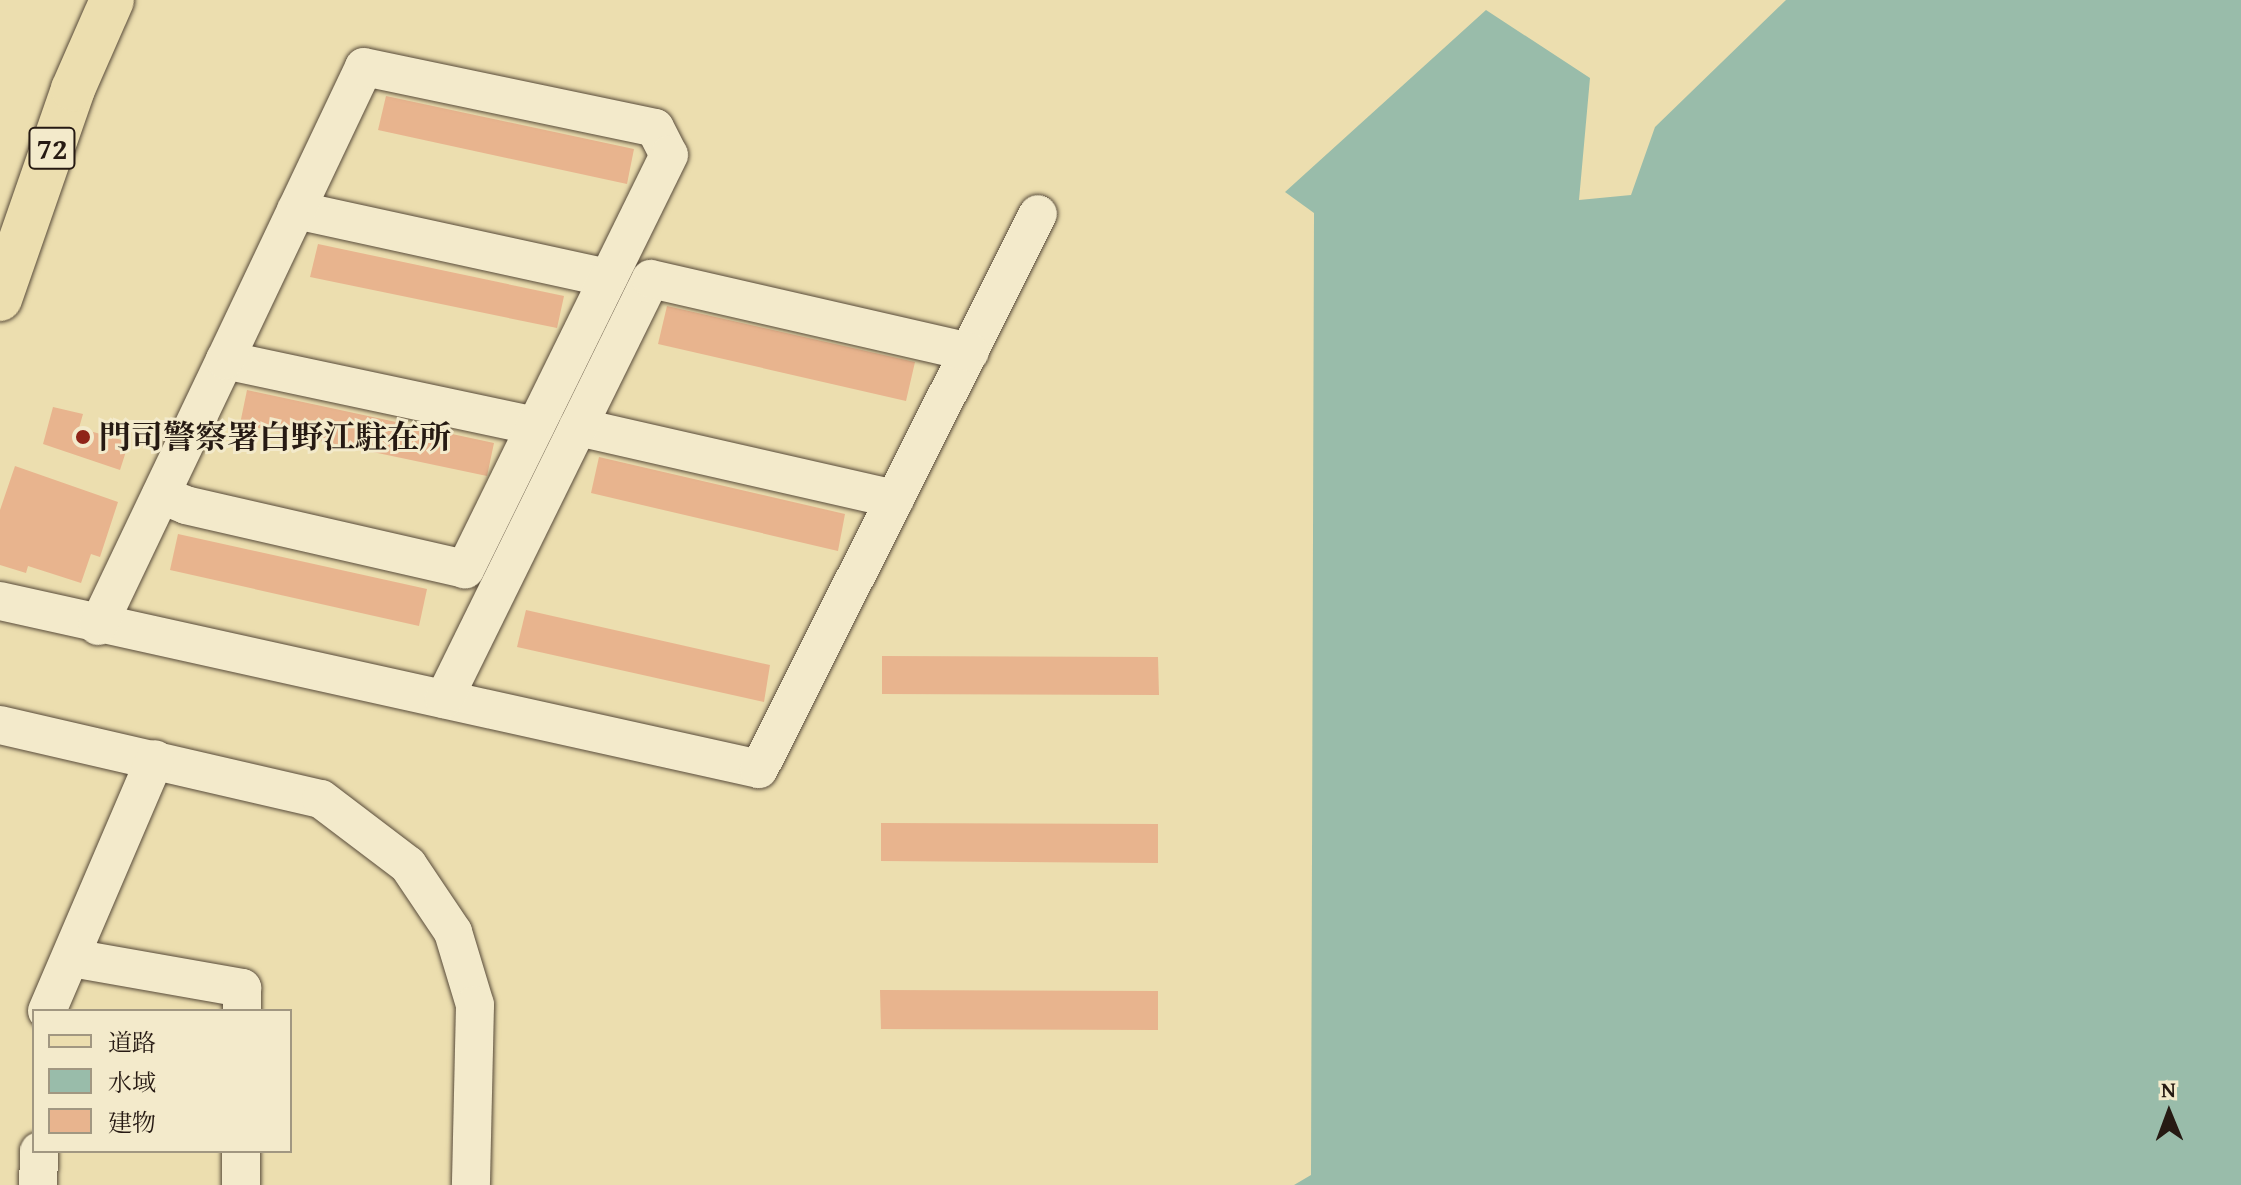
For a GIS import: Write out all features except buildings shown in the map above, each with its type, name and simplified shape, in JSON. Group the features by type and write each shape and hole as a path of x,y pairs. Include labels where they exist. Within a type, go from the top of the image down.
{"main road":[{"name":"72","path":"0,299 73,89 112,0"}],"street":[{"path":"98,626 364,67 655,128 669,155 465,569 186,505 161,495"},
{"path":"296,210 608,278"},
{"path":"0,601 98,626 759,769 1038,214"},
{"path":"444,699 651,279 970,352"},
{"path":"225,360 535,426"},
{"path":"578,427 895,499"},
{"path":"0,725 321,799 408,865 453,932 475,1005 471,1185"},
{"path":"48,1009 155,759"},
{"path":"72,958 242,988 242,1009"},
{"path":"38,1185 39,1153"},
{"path":"241,1153 241,1185"}],"water":[{"path":"1786,0 2241,0 2241,1185 1294,1185 1311,1175 1314,213 1285,192 1486,10 1590,78 1579,200 1631,195 1655,127"}],"place":[{"name":"門司警察署白野江駐在所","path":"83,437"}]}
